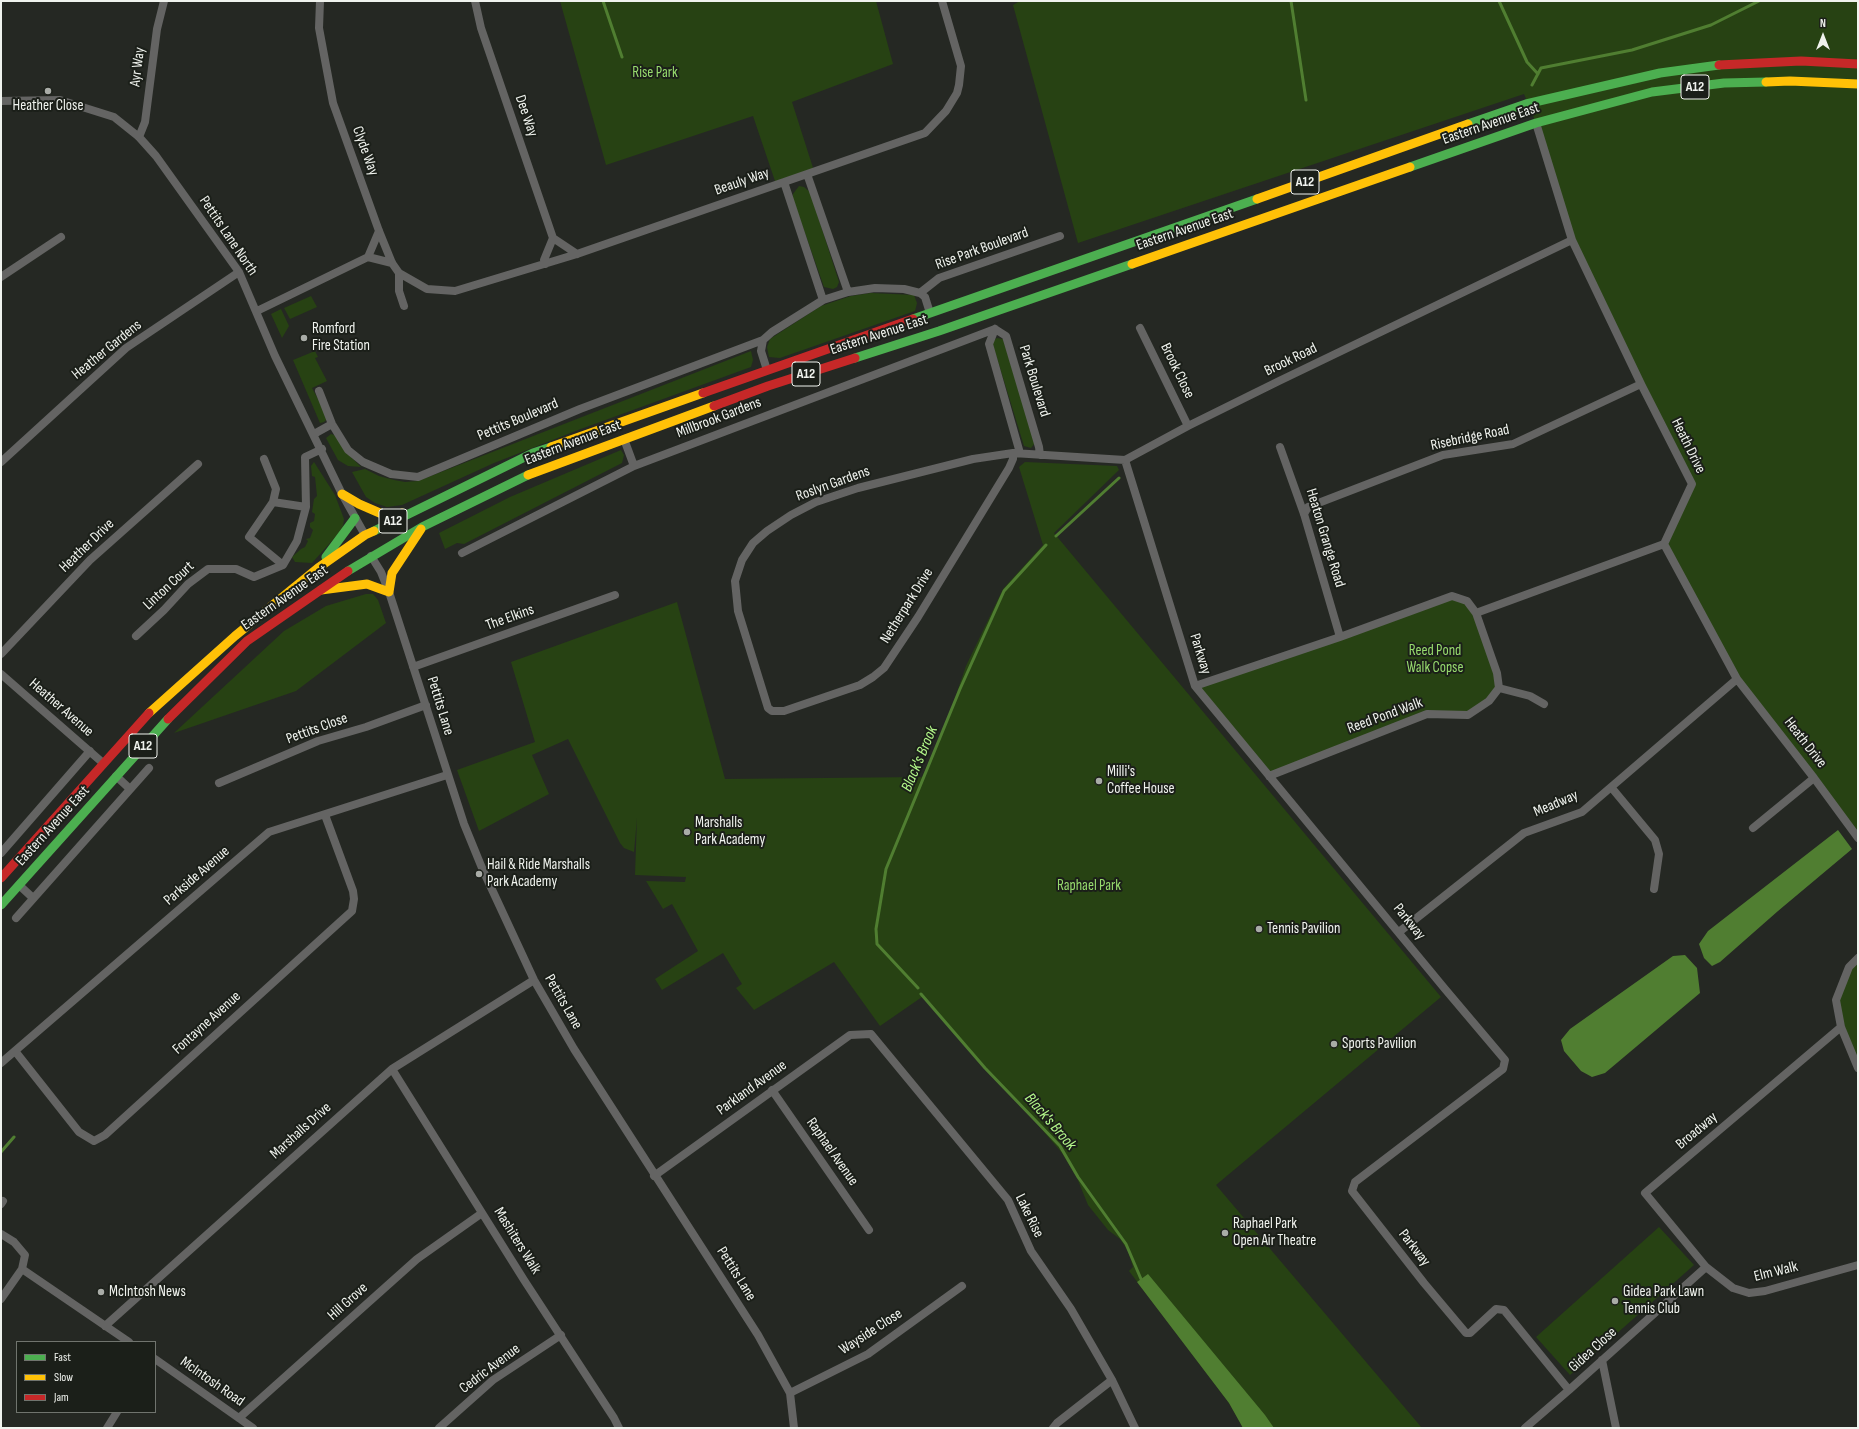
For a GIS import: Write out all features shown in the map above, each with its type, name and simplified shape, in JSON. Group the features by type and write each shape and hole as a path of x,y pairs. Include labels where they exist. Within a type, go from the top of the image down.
{"highway":[{"name":"Eastern Avenue East","path":"1,906 161,726 248,641 319,590 368,545 421,507 533,453 1526,104 1660,73 1726,64 1801,61 1858,64"},
{"name":"Eastern Avenue East","path":"1,878 148,714 235,636 318,568 368,545 422,527 539,470 768,386 988,313 1536,123 1652,92 1724,83 1790,81 1858,84"},
{"path":"342,494 359,504 387,515 396,515 421,507"},
{"path":"318,568 355,518"},
{"path":"319,590 367,584 389,592 392,573 422,527"}],"street":[{"name":"Ayr Way","path":"139,136 145,122 157,29 164,1"},
{"name":"Clyde Way","path":"320,1 319,28 333,103 379,231 392,263 399,273 427,289"},
{"name":"Dee Way","path":"475,1 481,28 554,238"},
{"name":"Beauly Way","path":"427,289 455,291 545,264 920,136 932,127 946,111 957,93 961,66 942,1"},
{"name":"Pettits Lane North","path":"1,101 60,100 114,117 139,136 156,156 239,272 276,356 368,545"},
{"name":"Heath Drive","path":"1536,123 1572,240 1641,384 1692,484 1664,544 1737,679 1814,778 1858,838"},
{"path":"807,174 848,292"},
{"path":"784,182 823,300"},
{"path":"368,257 379,231"},
{"name":"Rise Park Boulevard","path":"920,293 939,278 1060,236"},
{"path":"1,278 61,237"},
{"path":"545,264 544,260 554,238 577,254"},
{"name":"Brook Road","path":"1125,460 1188,426 1572,240"},
{"path":"257,311 368,257 392,263"},
{"name":"Heather Gardens","path":"1,462 126,348 239,272"},
{"path":"399,273 398,291 404,306"},
{"path":"767,370 761,351 763,340 772,332 823,300 848,292 875,288 904,289 920,293 926,297 930,313"},
{"name":"Park Boulevard","path":"988,313 995,329 1006,336 1039,447 1040,455"},
{"name":"Brook Close","path":"1140,328 1188,426"},
{"path":"995,329 989,344 1016,453 1125,460"},
{"name":"Millbrook Gardens","path":"462,552 634,466 995,329"},
{"name":"Pettits Boulevard","path":"319,391 332,424 348,450 363,462 390,474 418,477 580,409 763,340"},
{"name":"Risebridge Road","path":"1304,514 1308,507 1443,456 1513,444 1641,384"},
{"path":"314,434 332,424"},
{"path":"624,439 634,466"},
{"name":"Heaton Grange Road","path":"1280,447 1304,514 1340,638"},
{"path":"264,459 276,489 273,502 249,537 282,565 297,541 306,507 305,456 322,449"},
{"name":"Roslyn Gardens","path":"772,711 766,703 747,643 736,596 735,581 738,570 753,543 767,531 791,515 816,502 858,488 973,460 1016,453"},
{"name":"Netherpark Drive","path":"772,711 784,710 860,685 873,678 884,668 918,617 1009,468 1016,453"},
{"name":"Parkway","path":"1125,460 1195,686 1445,989 1504,1056 1506,1063 1503,1069 1355,1182 1352,1191 1424,1284 1466,1333"},
{"name":"Heather Drive","path":"1,654 90,560 198,464"},
{"path":"273,502 306,507"},
{"path":"1476,613 1664,544"},
{"name":"Pettits Lane","path":"368,545 389,592 464,824 482,868 534,980 574,1049 654,1176 702,1247 753,1328 790,1393 794,1428"},
{"name":"Linton Court","path":"136,636 164,610 188,584 208,569 236,569 254,577 282,565"},
{"name":"The Elkins","path":"413,667 616,594"},
{"path":"1195,686 1340,638 1452,596 1466,601 1476,613 1497,673 1499,688 1530,696 1544,704"},
{"name":"Heather Avenue","path":"1,674 103,763"},
{"name":"Meadway","path":"1399,932 1524,833 1582,812 1737,679"},
{"name":"Reed Pond Walk","path":"1269,776 1427,714 1468,715 1489,701 1499,688"},
{"name":"Pettits Close","path":"219,783 318,741 366,727 426,705"},
{"path":"1,853 90,751"},
{"path":"16,918 149,768"},
{"name":"Parkside Avenue","path":"1,1063 269,832 447,775"},
{"path":"116,776 130,788"},
{"path":"1753,828 1814,778"},
{"path":"1611,787 1655,840 1659,854 1654,889"},
{"name":"Fontayne Avenue","path":"15,1051 79,1132 94,1141 104,1135 352,911 354,899 353,891 325,815"},
{"path":"19,885 34,898"},
{"path":"1858,958 1849,967 1836,1000 1841,1028 1858,1068"},
{"name":"Marshalls Drive","path":"104,1326 392,1069 534,980"},
{"name":"Broadway","path":"1706,1267 1645,1193 1841,1028"},
{"name":"Parkland Avenue","path":"654,1176 850,1035 871,1034"},
{"name":"Lake Rise","path":"871,1034 1008,1200 1031,1251 1071,1309 1112,1380 1135,1428"},
{"name":"Mashiters Walk","path":"392,1069 619,1428"},
{"name":"Raphael Avenue","path":"772,1090 869,1230"},
{"name":"Hill Grove","path":"239,1418 417,1259 482,1213"},
{"path":"1,1234 14,1242 25,1255 22,1269 1,1299"},
{"name":"Elm Walk","path":"1706,1267 1733,1288 1749,1293 1765,1291 1858,1265"},
{"name":"Gidea Close","path":"1525,1428 1706,1267"},
{"path":"22,1269 127,1341"},
{"name":"Wayside Close","path":"790,1393 868,1354 962,1286"},
{"name":"Gidea Close","path":"1466,1333 1470,1333 1496,1309 1504,1310 1569,1390"},
{"name":"Cedric Avenue","path":"439,1428 493,1380 561,1335"},
{"name":"McIntosh Road","path":"156,1360 239,1418 249,1427"},
{"path":"1602,1360 1616,1428"},
{"path":"1053,1428 1057,1423 1112,1380"},
{"path":"106,1428 116,1413"}],"green space":[{"name":"Rise Park","path":"560,1 876,1 893,64 792,102 814,171 776,184 753,116 606,165"},
{"path":"1020,1 1858,1 1858,838 1737,679 1664,544 1692,484 1572,240 1536,123 1524,94 1078,243 1013,5"},
{"path":"799,186 804,187 810,192 839,282 837,287 833,289 824,287 793,199 793,194"},
{"path":"871,293 914,295 917,303 915,311 780,358 769,357 767,347 770,339 821,306 851,296"},
{"path":"311,296 317,307 290,319 284,308"},
{"path":"281,309 289,326 282,338 271,314"},
{"path":"997,338 1003,339 1035,443 1031,448 1024,446 993,345 993,341"},
{"path":"315,351 318,357 315,358 327,381 312,388 326,414 327,419 320,423 293,360"},
{"path":"751,351 753,360 751,367 578,430 494,463 402,505 387,507 375,503 366,497 352,472 365,469 379,476 394,480 405,482 418,481"},
{"path":"331,434 337,436 348,454 361,467 348,466 338,460 326,438"},
{"path":"621,450 624,455 622,463 464,544 457,543 445,549 439,533 510,497"},
{"path":"314,462 335,495 344,519 343,526 338,534 312,563 295,562 292,557 305,547 308,541 306,539 310,538 313,530 310,527 310,523 314,521 315,514 312,512 314,499 317,496 315,477 312,476 311,466"},
{"name":"Raphael Park","path":"1025,462 1117,466 1119,470 1054,533 1441,997 1216,1185 1422,1428 1243,1428 1229,1403 1129,1271 1133,1267 1128,1251 1120,1239 1108,1230 1088,1205 1077,1178 1062,1153 922,997 880,1026 834,962 754,1010 736,988 742,984 723,953 662,990 655,979 698,951 672,904 663,909 646,881 685,882 686,877 635,875 637,818 634,852 624,848 620,843 568,739 532,755 549,794 479,831 457,770 535,742 511,662 677,602 725,779 922,777 947,721 966,666 1003,589 1043,545 1019,467"},
{"path":"366,594 373,594 378,600 386,623 296,691 174,733 284,631 326,606"},
{"name":"Reed Pond Walk Copse","path":"1452,596 1467,601 1476,613 1499,688 1468,715 1427,714 1269,776 1195,686"},
{"path":"1858,958 1858,1068 1836,1000"},
{"name":"Gidea Park Lawn Tennis Club","path":"1659,1227 1694,1265 1570,1375 1536,1337"}],"shaded area":[{"path":"1838,830 1852,849 1720,962 1712,966 1704,958 1699,944 1708,931"},
{"path":"1685,955 1697,968 1700,993 1605,1073 1592,1077 1581,1071 1564,1051 1561,1040 1570,1029 1673,956"},
{"path":"1148,1274 1265,1415 1274,1428 1243,1428 1229,1403 1137,1282"}],"waterway":[{"path":"603,1 622,57"},
{"path":"1291,1 1306,100"},
{"path":"1499,1 1527,62 1538,74"},
{"path":"1532,85 1541,68 1632,50 1711,25 1759,1"},
{"name":"Black's Brook","path":"1056,536 1119,478"},
{"name":"Black's Brook","path":"918,988 877,944 876,929 886,869 960,689 1004,591 1046,545"},
{"name":"Black's Brook","path":"921,994 985,1068 1060,1146 1078,1177 1126,1244 1141,1279"},
{"path":"1,1152 14,1137"}],"traffic: fast":[{"path":"1468,124 1526,104 1660,73 1719,65"},
{"path":"1410,167 1536,123 1652,92 1724,83 1766,82"},
{"path":"913,319 1257,199"},
{"path":"855,358 939,331 1132,264"},
{"path":"374,531 533,453 551,447"},
{"path":"348,571 422,527 528,475"},
{"path":"326,557 355,518"},
{"path":"1,905 168,719"}],"traffic: slow":[{"path":"1766,82 1790,81 1858,84"},
{"path":"1257,199 1468,124"},
{"path":"1132,264 1410,167"},
{"path":"551,447 703,393"},
{"path":"528,475 714,406"},
{"path":"342,494 359,504 382,514 395,515 402,513"},
{"path":"321,590 367,584 389,592 392,573 421,529"},
{"path":"149,713 235,636 318,568 365,535 374,531"}],"traffic: jam":[{"path":"1719,65 1801,61 1858,64"},
{"path":"703,393 913,319"},
{"path":"714,406 768,386 855,358"},
{"path":"168,719 247,641 348,571"},
{"path":"1,878 149,713"}],"place":[{"name":"Heather Close","path":"48,91"},
{"name":"Romford Fire Station","path":"304,338"},
{"name":"Milli's Coffee House","path":"1099,781"},
{"name":"Marshalls Park Academy","path":"687,832"},
{"name":"Hail & Ride Marshalls Park Academy","path":"479,874"},
{"name":"Tennis Pavilion","path":"1259,929"},
{"name":"Sports Pavilion","path":"1334,1044"},
{"name":"Raphael Park Open Air Theatre","path":"1225,1233"},
{"name":"McIntosh News","path":"101,1292"},
{"name":"Gidea Park Lawn Tennis Club","path":"1615,1301"}]}
